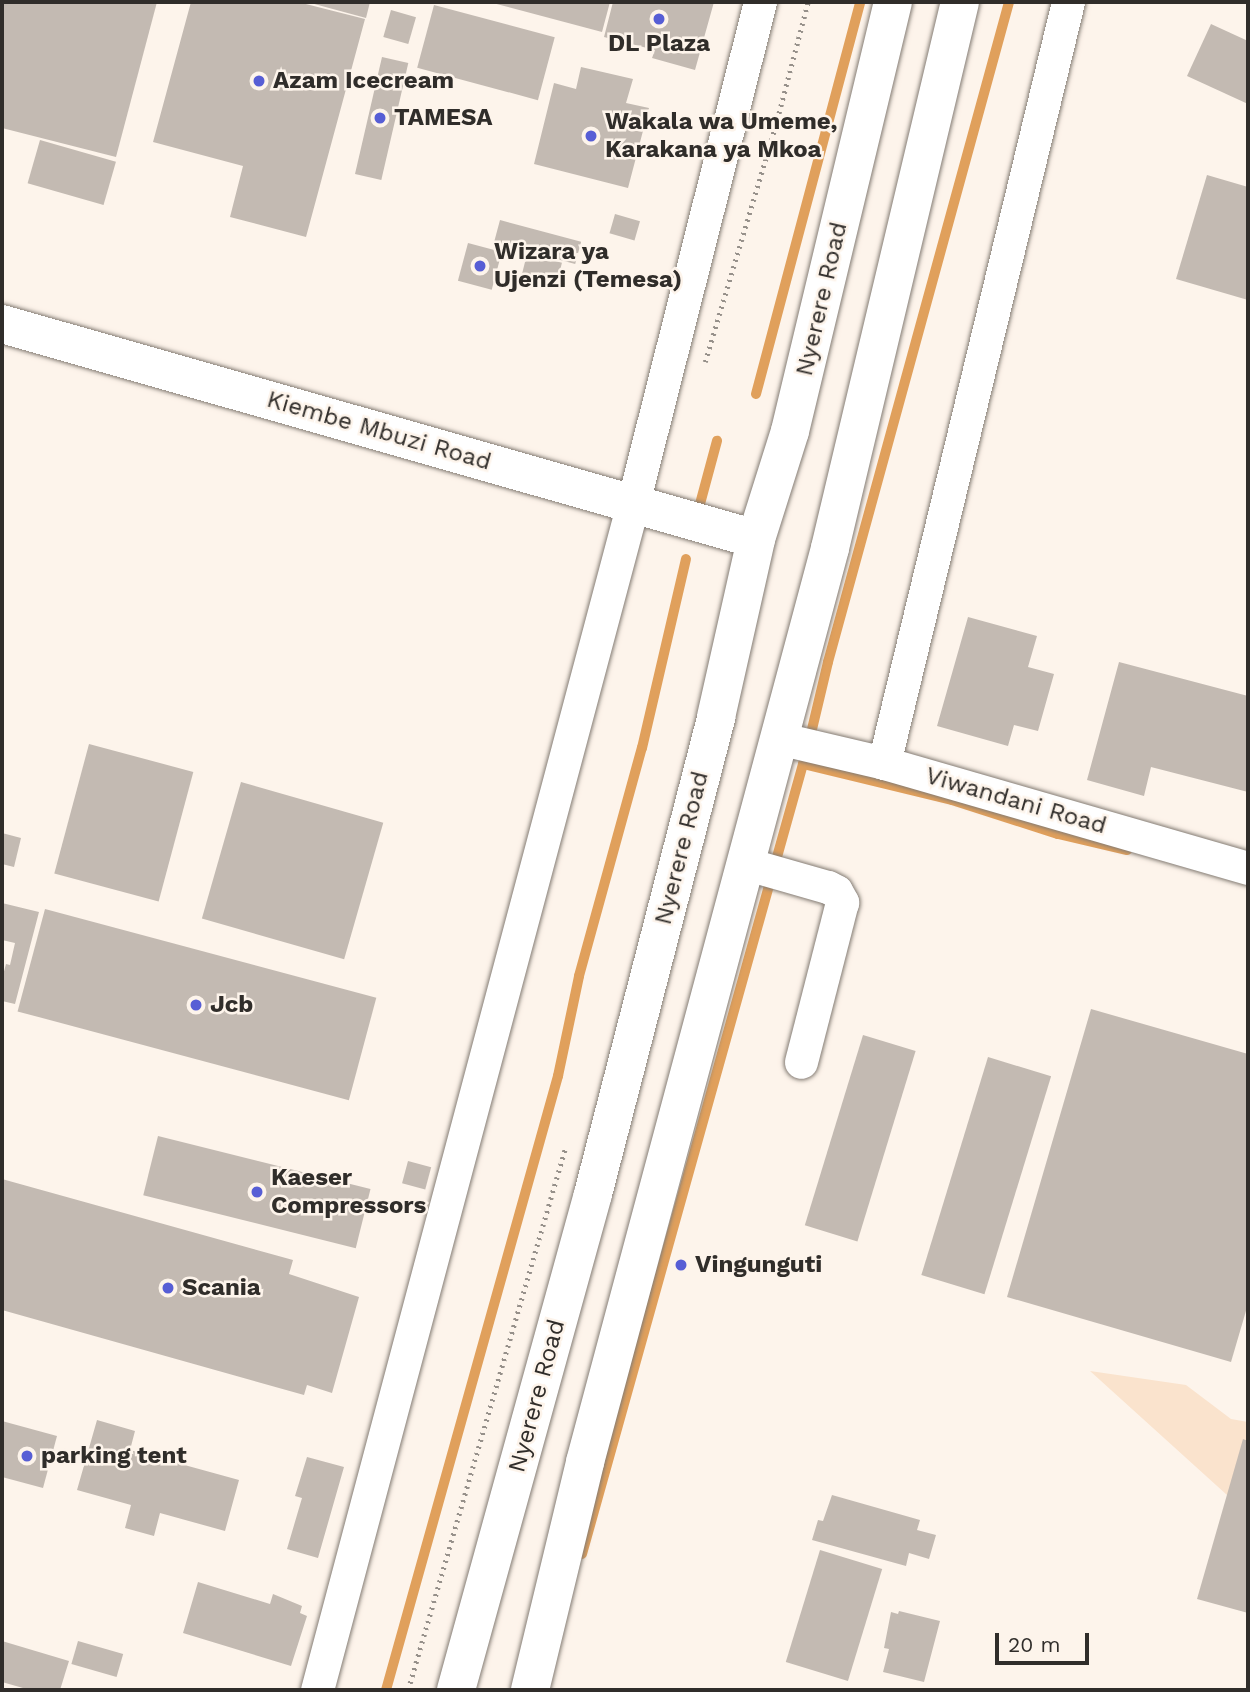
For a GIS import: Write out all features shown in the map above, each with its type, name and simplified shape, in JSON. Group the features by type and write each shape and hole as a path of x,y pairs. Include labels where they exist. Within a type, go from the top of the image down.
{"main road":[{"name":"Nyerere Road","path":"456,1690 593,1194 716,717 756,539 790,431 893,2"},
{"path":"530,1690 584,1462 782,739 960,2"},
{"name":"Kiembe Mbuzi Road","path":"2,324 756,539"}],"street":[{"path":"317,1690 633,503 760,2"},
{"path":"884,762 1068,2"},
{"name":"Viwandani Road","path":"782,739 884,762 1248,868"},
{"path":"747,864 828,887 836,891 842,902 801,1062"}],"path":[{"path":"704,365 773,133 808,2"}],"shaded area":[{"path":"1090,1371 1186,1385 1231,1419 1248,1422 1248,1514"}],"building":[{"path":"2,2 157,2 116,157 2,128"},
{"name":"Azam Icecream","path":"191,2 298,2 365,19 306,237 230,217 243,166 153,142"},
{"path":"307,2 370,2 366,18"},
{"path":"489,2 610,2 602,32"},
{"name":"DL Plaza","path":"613,2 714,2 695,70 652,58 655,50 604,37"},
{"path":"434,5 555,37 538,100 417,68"},
{"path":"391,10 416,17 408,44 383,37"},
{"path":"1211,24 1248,41 1248,104 1187,76"},
{"name":"TAMESA","path":"382,57 408,63 381,180 355,174"},
{"name":"Wakala wa Umeme, Karakana ya Mkoa","path":"581,67 633,79 626,103 649,108 628,188 534,164 554,83 576,89"},
{"path":"40,140 116,162 104,205 28,183"},
{"path":"1207,175 1248,187 1248,300 1176,279"},
{"path":"615,214 640,221 634,240 609,233"},
{"path":"500,220 581,242 575,264 494,242"},
{"name":"Wizara ya Ujenzi (Temesa)","path":"468,243 502,252 492,290 458,281"},
{"path":"527,254 562,263 557,284 522,275"},
{"path":"968,617 1037,636 1028,667 1054,674 1038,731 1014,725 1008,746 937,726"},
{"path":"1119,662 1248,696 1248,792 1151,767 1144,796 1087,780"},
{"path":"89,744 193,772 159,901 54,873"},
{"path":"241,782 383,823 344,959 202,918"},
{"path":"2,833 21,838 14,867 2,864"},
{"path":"2,903 39,912 15,1004 2,1001 2,979 6,964 10,965 15,943 2,940"},
{"name":"Jcb","path":"45,909 376,998 349,1100 18,1011"},
{"path":"1091,1009 1248,1054 1248,1304 1231,1362 1007,1297"},
{"path":"863,1035 916,1051 857,1241 805,1225"},
{"path":"988,1057 1051,1076 984,1294 921,1275"},
{"name":"Kaeser Compressors","path":"158,1136 370,1189 356,1248 143,1195"},
{"path":"408,1161 431,1167 425,1189 402,1183"},
{"name":"Scania","path":"2,1179 293,1260 289,1274 359,1297 332,1393 307,1385 304,1395 2,1310"},
{"path":"97,1420 135,1431 130,1450 239,1480 225,1531 160,1513 154,1536 125,1528 131,1505 77,1490"},
{"name":"parking tent","path":"2,1421 57,1436 43,1488 2,1477"},
{"path":"1243,1439 1248,1441 1248,1613 1197,1599"},
{"path":"307,1457 344,1467 318,1558 287,1549 302,1498 295,1496"},
{"path":"832,1495 920,1520 917,1530 936,1535 929,1559 909,1553 906,1566 812,1540 818,1520 823,1521"},
{"path":"820,1550 882,1569 848,1681 786,1662"},
{"path":"198,1582 270,1604 273,1594 302,1606 300,1613 307,1616 291,1666 183,1633"},
{"path":"899,1611 940,1621 924,1682 883,1672 889,1649 884,1648 891,1612 898,1614"},
{"path":"2,1641 69,1661 60,1690 30,1690 2,1682"},
{"path":"78,1641 123,1654 117,1677 71,1664"}],"waterway":[{"path":"756,394 860,2"},
{"path":"582,1554 808,746 828,662 1009,2"},
{"path":"697,515 717,441"},
{"path":"386,1690 558,1076 579,976 642,748 686,559"},
{"path":"803,764 952,800 1058,834 1127,850"}],"place":[{"name":"DL Plaza","path":"659,19"},
{"name":"Azam Icecream","path":"259,81"},
{"name":"TAMESA","path":"380,118"},
{"name":"Wakala wa Umeme, Karakana ya Mkoa","path":"591,136"},
{"name":"Wizara ya Ujenzi (Temesa)","path":"480,266"},
{"name":"Jcb","path":"196,1005"},
{"name":"Kaeser Compressors","path":"257,1192"},
{"name":"Vingunguti","path":"681,1265"},
{"name":"Scania","path":"168,1288"},
{"name":"parking tent","path":"27,1456"}]}
